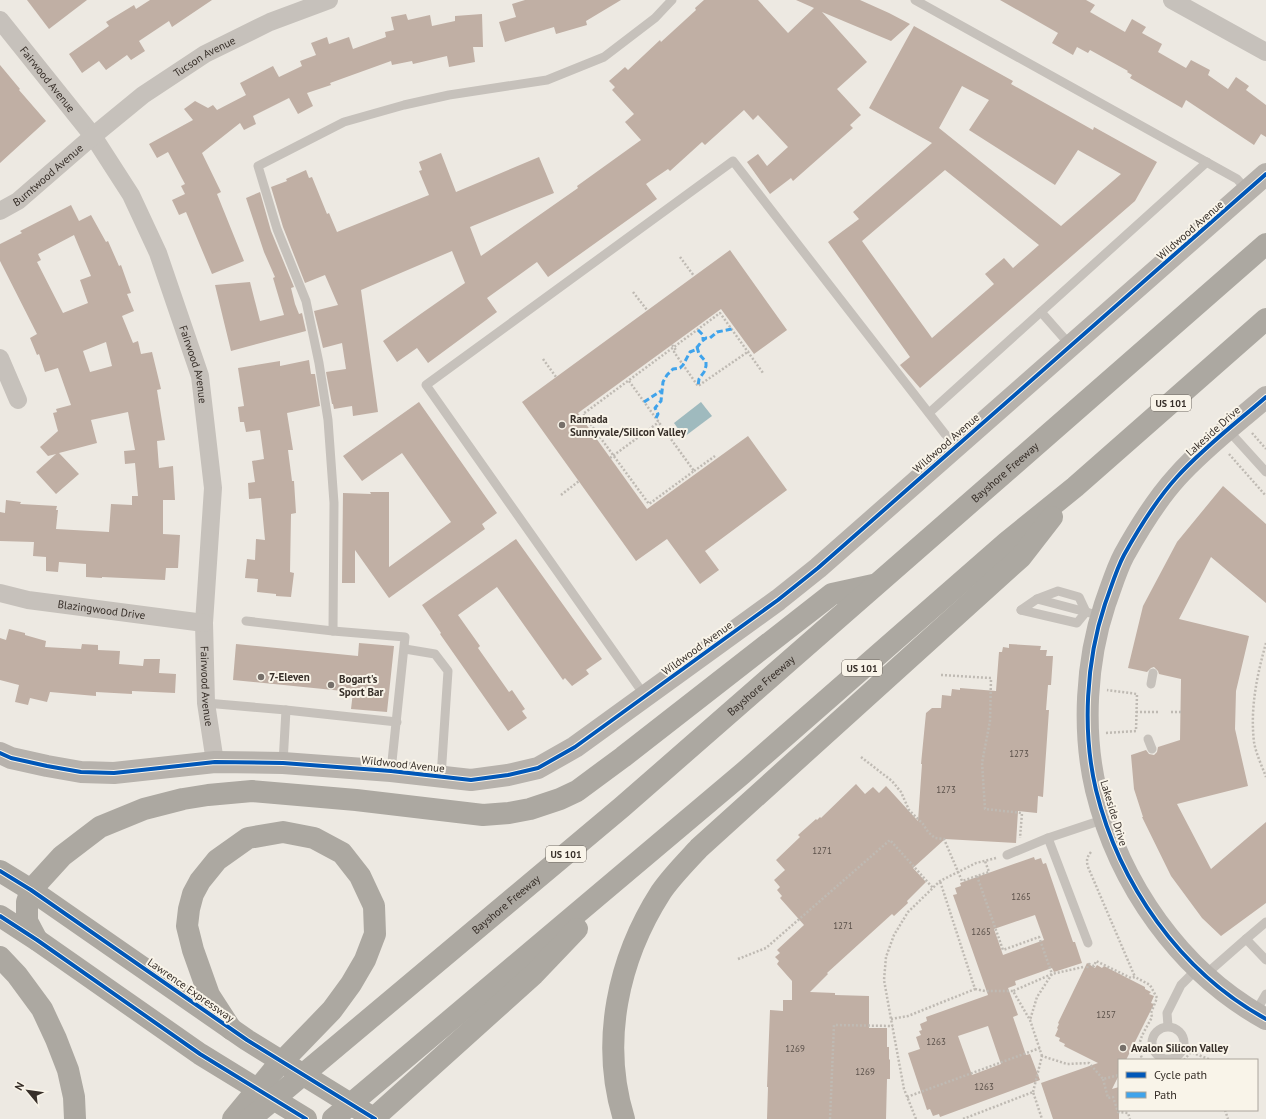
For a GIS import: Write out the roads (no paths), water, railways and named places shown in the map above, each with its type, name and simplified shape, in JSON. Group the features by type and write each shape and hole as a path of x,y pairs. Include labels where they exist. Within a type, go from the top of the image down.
{"highway":[{"name":"Bayshore Freeway","path":"250,1119 622,807 1266,244"},
{"name":"US 101","path":"333,1119 742,774 1007,542 1075,487 1266,320"},
{"path":"624,1119 620,1107 614,1073 613,1045 616,1006 622,979 637,936 662,891 699,848 1021,557 1075,487"},
{"path":"37,940 27,921 27,902 31,890 62,856 100,827 144,809 183,799 208,795 252,792 287,794 483,815 509,813 560,799 577,791 624,756 832,594 876,584"},
{"path":"233,1119 272,1072 332,1010 362,966 374,934 374,906 360,876 342,853 314,838 282,832 248,838 217,860 200,881 194,894 189,909 187,926 193,950 209,995 239,1035"},
{"path":"374,1119 534,974 650,851"},
{"name":"Lawrence Expressway","path":"0,871 31,890 239,1035 374,1119"},
{"path":"0,916 37,940 217,1066 306,1119"},
{"path":"0,957 17,976 42,1009 48,1021 68,1070 74,1098 75,1119"}],"street":[{"name":"Tucson Avenue","path":"93,136 143,95 205,54 270,22 329,0"},
{"path":"1172,0 1266,52"},
{"name":"Fairwood Avenue","path":"0,20 93,136 131,195 158,253 200,376 213,488 204,623 206,703 215,762"},
{"name":"Burntwood Avenue","path":"0,211 18,201 93,136"},
{"name":"Wildwood Avenue","path":"0,753 11,758 81,772 114,773 215,762 283,763 391,771 471,780 508,775 538,768 575,747 784,596 818,568 951,440 1070,345 1266,174"},
{"path":"0,358 18,400"},
{"name":"Lakeside Drive","path":"1261,1016 1231,996 1201,971 1172,941 1152,915 1128,878 1113,844 1096,789 1088,732 1088,696 1095,640 1093,614 1112,582 1123,556 1158,500 1176,477 1266,397"},
{"name":"Blazingwood Drive","path":"0,593 28,600 204,623"}],"lane":[{"path":"333,631 334,503 328,420 320,363 306,301 277,229 258,166 344,122 404,105 449,95 547,80 604,57 655,18 672,0"},
{"path":"915,0 1237,179 1248,191"},
{"path":"645,696 426,385 733,161 951,440"},
{"path":"929,413 1207,162"},
{"path":"1041,312 1070,345"},
{"path":"1228,430 1266,472"},
{"path":"1058,591 1079,597 1093,614 1076,623 1021,610 1037,599 1058,591"},
{"path":"1037,599 1093,614"},
{"path":"1051,617 1054,603"},
{"path":"246,621 333,631 405,636 405,649 391,771"},
{"path":"405,649 434,654 448,671 441,776"},
{"path":"1151,684 1153,673"},
{"path":"206,703 396,722"},
{"path":"283,763 286,710"},
{"path":"1148,739 1152,749"},
{"path":"1008,854 1048,838 1105,819"},
{"path":"1048,838 1088,943"},
{"path":"1168,1026 1167,1013 1181,985 1246,939 1266,922"},
{"path":"1246,939 1266,960"},
{"path":"1261,1016 1266,994"},
{"path":"1164,1059 1154,1051 1152,1040 1157,1030 1168,1026 1173,1027 1182,1033 1185,1043 1181,1053 1173,1059"}],"water":[{"path":"701,402 712,416 684,437 674,423"}],"place":[{"name":"Ramada Sunnyvale/Silicon Valley","path":"562,425"},
{"name":"7-Eleven","path":"261,677"},
{"name":"Bogart's Sport Bar","path":"331,685"},
{"name":"Avalon Silicon Valley","path":"1123,1048"}]}
